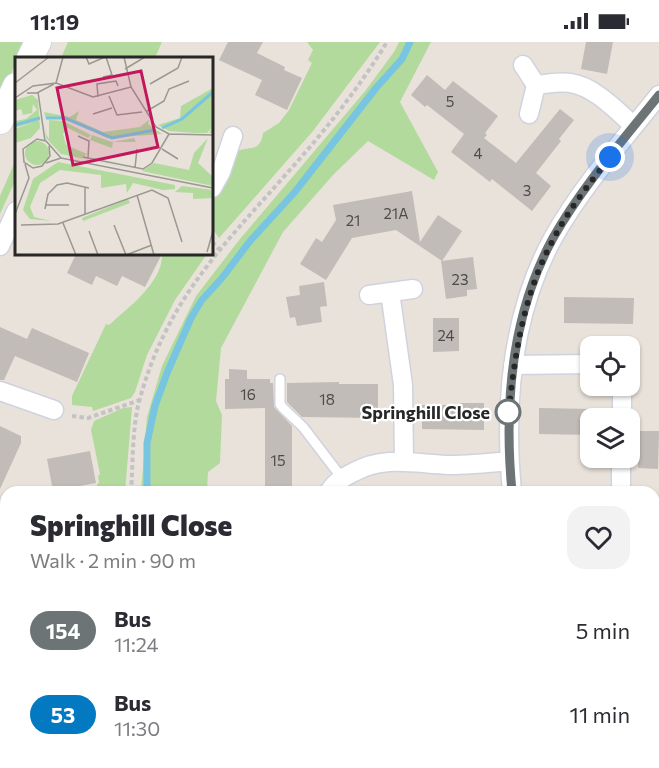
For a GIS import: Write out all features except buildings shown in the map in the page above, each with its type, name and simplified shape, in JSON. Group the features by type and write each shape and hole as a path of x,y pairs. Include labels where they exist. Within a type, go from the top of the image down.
{"main road":[{"path":"30,57 38,42"},
{"path":"0,121 15,88"}],"street":[{"path":"523,65 536,85 530,114"},
{"path":"536,85 571,83 582,87 595,94 634,126"},
{"path":"511,486 508,416 513,365 529,297 553,238 587,188 659,95"},
{"path":"213,186 221,172 234,136"},
{"path":"0,246 15,213"},
{"path":"369,295 413,289"},
{"path":"390,292 403,385 404,461"},
{"path":"513,365 580,364"},
{"path":"0,391 54,410"},
{"path":"335,486 342,478 360,468 376,463 404,461 449,465 509,461"},
{"path":"621,468 621,486"}],"lane":[{"path":"280,379 282,408 303,427 342,478"}],"path":[{"path":"131,486 134,435 140,400 155,354 182,300 219,249 309,148 387,42"},
{"path":"213,243 219,249"},
{"path":"54,410 88,418 140,400"}],"green space":[{"path":"0,42 25,42 18,57 15,57 15,65 0,99"},
{"path":"68,42 162,42 155,57 61,57"},
{"path":"307,42 380,42 313,131 219,238 213,229 213,200 236,152 253,148 259,144 263,133 279,123 289,110 312,63 308,60 313,50"},
{"path":"399,42 431,42 400,102 438,172 434,180 368,141 333,175 283,232 221,348 216,401 222,415 220,463 208,472 207,486 141,486 147,417 162,366 196,296 240,239 366,90"},
{"path":"15,161 15,181 0,214 0,196"},
{"path":"162,255 206,255 175,300 147,355 135,392 131,398 93,411 92,407 72,405 72,396 106,324 109,325 143,293 151,284 161,264"},
{"path":"132,407 125,486 97,486 100,474 91,430 94,421 123,408"}],"waterway":[{"path":"147,486 147,443 155,406 191,318 201,301 250,241 294,193 376,88 402,59 410,42"}],"bus line":[{"name":"154","path":"511,486 508,416 513,365 529,297 540,266 553,238 587,188 659,95"}],"place":[{"name":"Springhill Close","path":"508,412"}],"route":[{"path":"508,412 508,416 518,340 540,266 560,227 610,157"}]}
